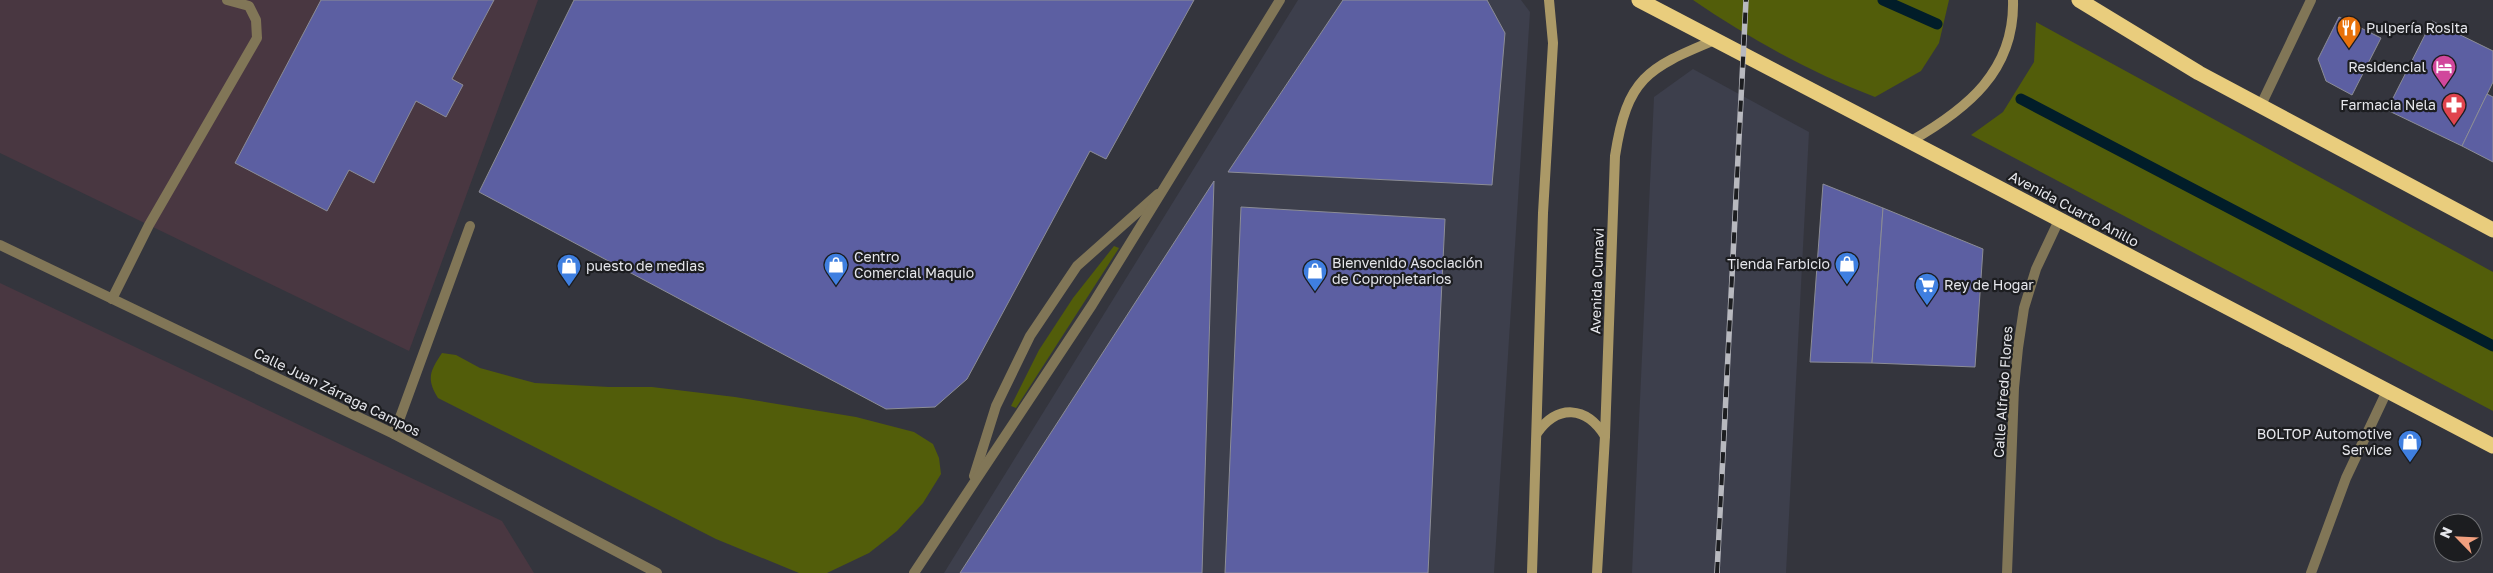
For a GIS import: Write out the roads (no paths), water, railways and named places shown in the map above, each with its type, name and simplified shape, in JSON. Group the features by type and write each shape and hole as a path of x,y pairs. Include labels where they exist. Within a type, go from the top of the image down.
{"highway":[{"name":"Avenida Cuarto Anillo","path":"1639,0 2493,446"},
{"path":"2079,0 2149,44 2493,230"}],"street":[{"path":"112,299 149,225 257,38 256,20 249,6 227,0"},
{"path":"914,573 1092,305 1280,0"},
{"path":"1532,573 1543,213 1554,43 1549,0"},
{"path":"1911,141 1958,111 1983,88 2000,62 2010,36 2013,0"},
{"path":"2261,105 2311,0"},
{"name":"Avenida Cumavi","path":"1597,573 1605,436 1615,156 1624,114 1642,80 1656,67 1671,58 1715,40"},
{"path":"970,489 996,406 1030,336 1077,266 1165,189"},
{"name":"Calle Alfredo Flores","path":"2008,573 2014,388 2018,348 2024,308 2036,269 2059,220"},
{"path":"394,434 470,226"},
{"name":"Calle Juan Zárraga Campos","path":"0,245 394,434 657,573"},
{"path":"2311,573 2346,478 2387,391"},
{"path":"1537,434 1545,422 1558,414 1572,412 1586,416 1597,424 1605,436"}],"waterway":[{"path":"1883,0 1937,24"},
{"path":"2021,99 2493,346"}],"railway":[{"path":"1717,573 1746,0"}],"place":[{"name":"Pulpería Rosita","path":"2349,49"},
{"name":"Residencial","path":"2444,88"},
{"name":"Farmacia Nela","path":"2454,126"},
{"name":"Tienda Farbicio","path":"1847,285"},
{"name":"Centro Comercial Maquio","path":"836,286"},
{"name":"puesto de medias","path":"569,287"},
{"name":"Bienvenido Asociación de Copropietarios","path":"1315,292"},
{"name":"Rey de Hogar","path":"1927,306"},
{"name":"BOLTOP Automotive Service","path":"2410,463"}]}
